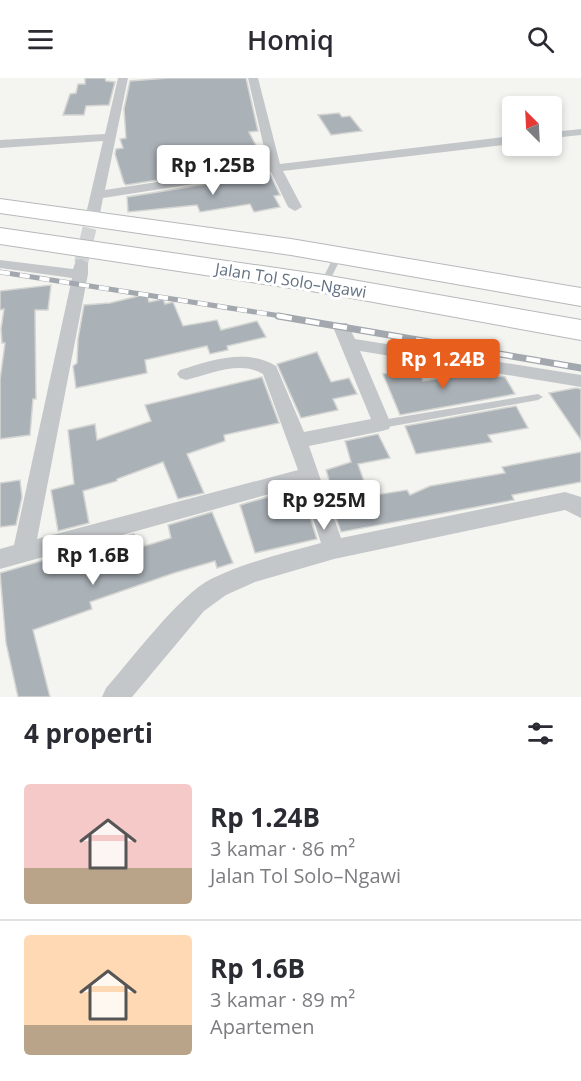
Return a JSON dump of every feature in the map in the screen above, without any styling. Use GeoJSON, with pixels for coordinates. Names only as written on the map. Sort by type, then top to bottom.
{"type":"FeatureCollection","features":[{"type":"Feature","properties":{"kind":"highway","name":"Jalan Tol Solo–Ngawi"},"geometry":{"type":"LineString","coordinates":[[0,206],[94,218],[459,274],[581,297]]}},
{"type":"Feature","properties":{"kind":"highway","name":"Jalan Tol Solo–Ngawi"},"geometry":{"type":"LineString","coordinates":[[0,236],[324,284],[581,330]]}},
{"type":"Feature","properties":{"kind":"street"},"geometry":{"type":"LineString","coordinates":[[93,214],[123,78]]}},
{"type":"Feature","properties":{"kind":"street"},"geometry":{"type":"LineString","coordinates":[[253,78],[275,168],[295,207]]}},
{"type":"Feature","properties":{"kind":"street"},"geometry":{"type":"LineString","coordinates":[[562,134],[581,132]]}},
{"type":"Feature","properties":{"kind":"street"},"geometry":{"type":"LineString","coordinates":[[0,144],[110,137]]}},
{"type":"Feature","properties":{"kind":"street"},"geometry":{"type":"LineString","coordinates":[[98,195],[275,168],[502,141]]}},
{"type":"Feature","properties":{"kind":"street"},"geometry":{"type":"LineString","coordinates":[[0,264],[80,269],[23,553]]}},
{"type":"Feature","properties":{"kind":"street"},"geometry":{"type":"LineString","coordinates":[[298,441],[382,424],[345,336],[581,381]]}},
{"type":"Feature","properties":{"kind":"street"},"geometry":{"type":"LineString","coordinates":[[186,374],[241,361],[258,363],[270,370],[298,441],[334,549]]}},
{"type":"Feature","properties":{"kind":"street"},"geometry":{"type":"LineString","coordinates":[[0,560],[309,474]]}},
{"type":"Feature","properties":{"kind":"street"},"geometry":{"type":"LineString","coordinates":[[115,697],[196,603],[218,587],[252,573],[334,549],[565,501],[574,503],[581,509]]}},
{"type":"Feature","properties":{"kind":"lane"},"geometry":{"type":"LineString","coordinates":[[324,284],[338,256]]}},
{"type":"Feature","properties":{"kind":"lane"},"geometry":{"type":"LineString","coordinates":[[382,424],[537,397]]}},
{"type":"Feature","properties":{"kind":"building"},"geometry":{"type":"Polygon","coordinates":[[[85,78],[105,78],[106,81],[115,82],[109,105],[86,106],[84,115],[63,115],[70,94],[76,93],[78,84],[85,84],[85,78]]]}},
{"type":"Feature","properties":{"kind":"building"},"geometry":{"type":"Polygon","coordinates":[[[168,78],[246,78],[258,131],[249,132],[265,163],[126,185],[115,154],[116,149],[123,148],[120,139],[126,138],[124,109],[130,81],[168,78]]]}},
{"type":"Feature","properties":{"kind":"building"},"geometry":{"type":"Polygon","coordinates":[[[339,113],[342,117],[350,116],[362,131],[331,135],[318,115],[339,113]]]}},
{"type":"Feature","properties":{"kind":"building"},"geometry":{"type":"Polygon","coordinates":[[[270,174],[280,195],[274,196],[280,207],[254,212],[250,204],[200,212],[197,205],[128,212],[127,197],[270,174]]]}},
{"type":"Feature","properties":{"kind":"building"},"geometry":{"type":"Polygon","coordinates":[[[51,285],[48,310],[35,310],[36,399],[33,399],[30,435],[0,439],[0,380],[5,343],[2,343],[1,329],[4,309],[0,310],[0,291],[51,285]]]}},
{"type":"Feature","properties":{"kind":"building"},"geometry":{"type":"Polygon","coordinates":[[[147,294],[149,302],[163,299],[165,304],[173,302],[183,326],[217,320],[221,330],[257,321],[266,337],[227,346],[228,350],[210,354],[207,346],[145,360],[147,373],[76,388],[73,366],[77,363],[78,339],[84,305],[110,303],[147,294]]]}},
{"type":"Feature","properties":{"kind":"building"},"geometry":{"type":"Polygon","coordinates":[[[317,352],[331,382],[349,378],[357,394],[333,399],[338,410],[301,418],[277,364],[317,352]]]}},
{"type":"Feature","properties":{"kind":"building"},"geometry":{"type":"Polygon","coordinates":[[[418,369],[423,381],[479,373],[505,377],[515,394],[400,415],[383,374],[418,369]]]}},
{"type":"Feature","properties":{"kind":"building"},"geometry":{"type":"Polygon","coordinates":[[[262,377],[279,423],[224,435],[225,441],[187,454],[204,493],[178,499],[163,462],[117,479],[117,481],[83,491],[89,523],[58,531],[51,490],[74,484],[68,430],[95,424],[97,440],[151,421],[145,405],[262,377]]]}},
{"type":"Feature","properties":{"kind":"building"},"geometry":{"type":"Polygon","coordinates":[[[581,389],[581,440],[549,393],[581,389]]]}},
{"type":"Feature","properties":{"kind":"building"},"geometry":{"type":"Polygon","coordinates":[[[516,406],[528,428],[488,435],[492,442],[416,454],[405,426],[516,406]]]}},
{"type":"Feature","properties":{"kind":"building"},"geometry":{"type":"Polygon","coordinates":[[[378,434],[390,458],[358,464],[369,496],[407,490],[410,495],[430,486],[505,473],[502,467],[581,452],[581,482],[512,495],[514,500],[341,532],[330,500],[335,499],[326,470],[351,462],[345,441],[378,434]]]}},
{"type":"Feature","properties":{"kind":"building"},"geometry":{"type":"Polygon","coordinates":[[[20,480],[22,497],[16,525],[0,527],[0,483],[20,480]]]}},
{"type":"Feature","properties":{"kind":"building"},"geometry":{"type":"Polygon","coordinates":[[[284,492],[289,508],[306,505],[317,539],[255,553],[240,505],[284,492]]]}},
{"type":"Feature","properties":{"kind":"building"},"geometry":{"type":"Polygon","coordinates":[[[212,512],[233,563],[217,568],[215,561],[174,573],[90,602],[92,609],[33,630],[50,697],[18,697],[6,643],[0,573],[134,534],[138,548],[171,538],[168,525],[212,512]]]}},
{"type":"Feature","properties":{"kind":"tunnel"},"geometry":{"type":"LineString","coordinates":[[81,263],[93,214]]}},
{"type":"Feature","properties":{"kind":"railway"},"geometry":{"type":"LineString","coordinates":[[0,272],[287,317]]}},
{"type":"Feature","properties":{"kind":"railway"},"geometry":{"type":"LineString","coordinates":[[278,316],[581,368]]}}]}
